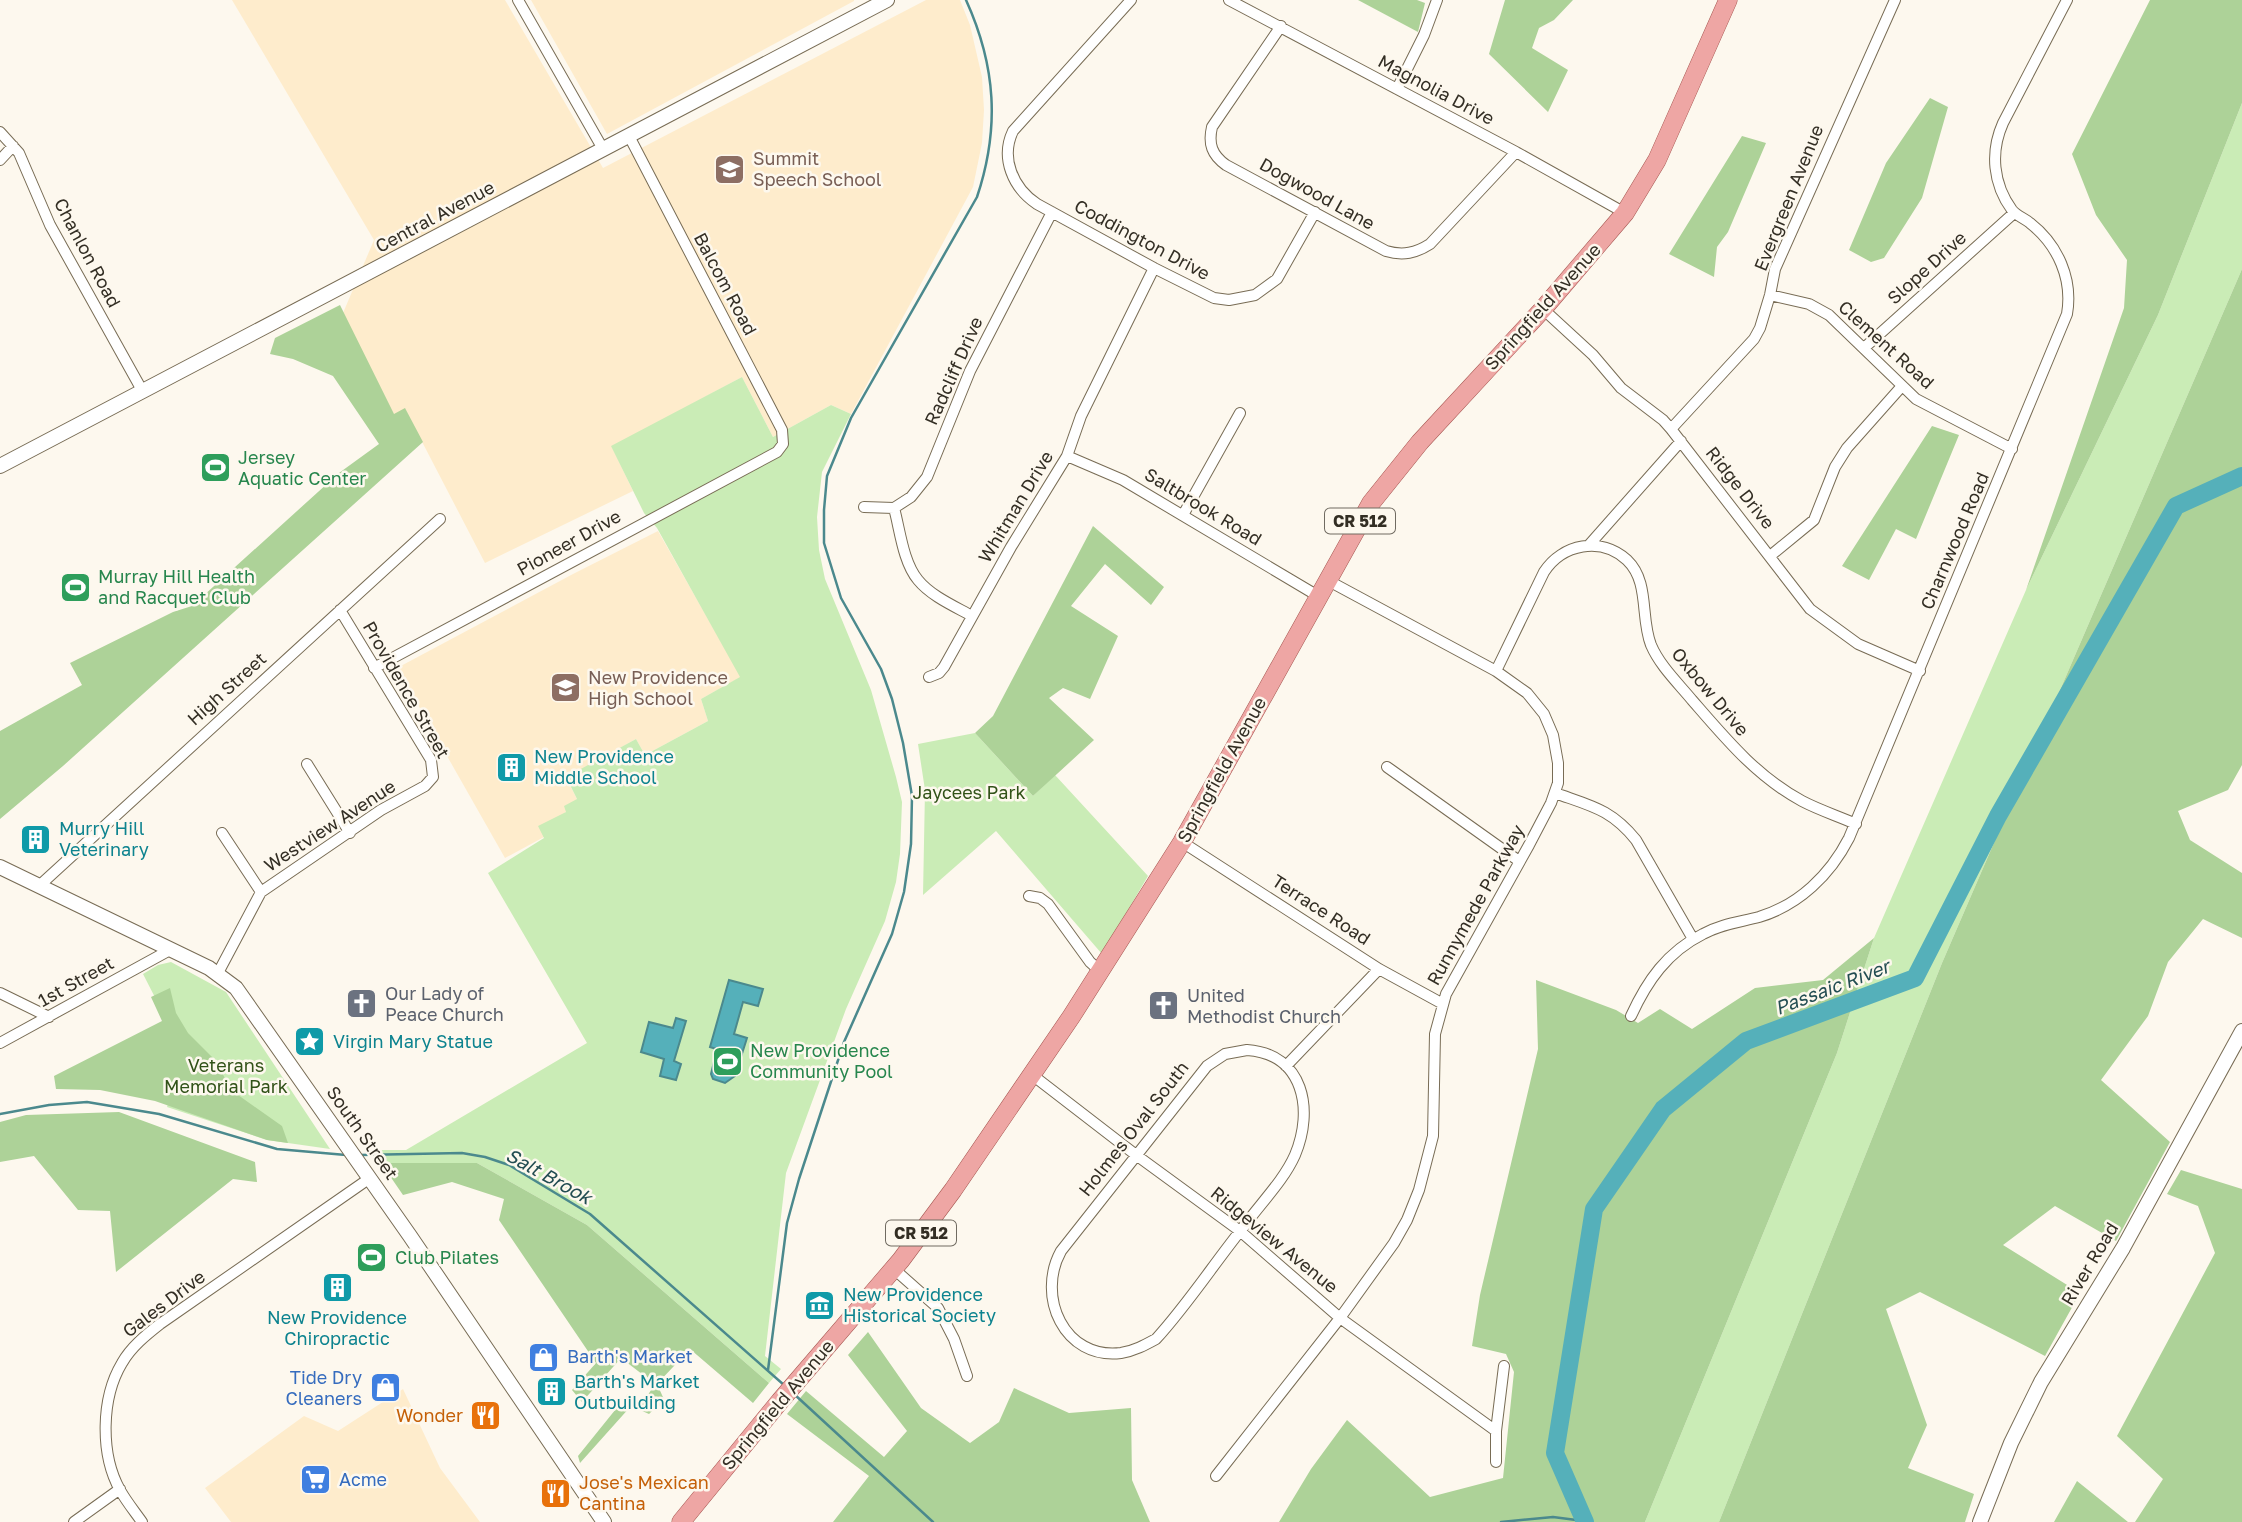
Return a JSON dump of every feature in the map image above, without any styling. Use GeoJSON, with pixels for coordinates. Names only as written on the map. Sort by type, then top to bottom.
{"type":"FeatureCollection","features":[{"type":"Feature","properties":{"kind":"main road","name":"Springfield Avenue"},"geometry":{"type":"LineString","coordinates":[[681,1522],[780,1401],[894,1269],[953,1190],[1100,971],[1182,842],[1358,524],[1396,471],[1625,214],[1657,160],[1728,0]]}},
{"type":"Feature","properties":{"kind":"street"},"geometry":{"type":"LineString","coordinates":[[518,0],[603,149]]}},
{"type":"Feature","properties":{"kind":"street","name":"Central Avenue"},"geometry":{"type":"LineString","coordinates":[[0,466],[887,0]]}},
{"type":"Feature","properties":{"kind":"street","name":"Coddington Drive"},"geometry":{"type":"LineString","coordinates":[[1131,0],[1013,131],[1008,154],[1014,180],[1031,200],[1154,268],[1214,298],[1229,300],[1247,298],[1262,291],[1277,279],[1315,212]]}},
{"type":"Feature","properties":{"kind":"street","name":"Magnolia Drive"},"geometry":{"type":"LineString","coordinates":[[1229,0],[1516,152],[1625,214]]}},
{"type":"Feature","properties":{"kind":"street"},"geometry":{"type":"LineString","coordinates":[[1397,89],[1424,35],[1437,0]]}},
{"type":"Feature","properties":{"kind":"street","name":"Evergreen Avenue"},"geometry":{"type":"LineString","coordinates":[[1671,429],[1754,339],[1760,328],[1775,269],[1895,0]]}},
{"type":"Feature","properties":{"kind":"street","name":"Charnwood Road"},"geometry":{"type":"LineString","coordinates":[[1631,1016],[1642,992],[1657,970],[1679,949],[1718,927],[1770,913],[1804,894],[1836,861],[1856,824],[2065,322],[2069,297],[2065,272],[2054,250],[2030,223],[2014,213],[1997,181],[1995,146],[2003,123],[2067,0]]}},
{"type":"Feature","properties":{"kind":"street","name":"Dogwood Lane"},"geometry":{"type":"LineString","coordinates":[[1282,26],[1212,127],[1211,146],[1226,165],[1386,251],[1405,254],[1430,243],[1516,152]]}},
{"type":"Feature","properties":{"kind":"street","name":"Chanlon Road"},"geometry":{"type":"LineString","coordinates":[[0,132],[23,162],[50,225],[143,392]]}},
{"type":"Feature","properties":{"kind":"street","name":"Balcom Road"},"geometry":{"type":"LineString","coordinates":[[628,136],[782,430],[785,440],[781,449]]}},
{"type":"Feature","properties":{"kind":"street"},"geometry":{"type":"LineString","coordinates":[[0,160],[13,146]]}},
{"type":"Feature","properties":{"kind":"street","name":"Radcliff Drive"},"geometry":{"type":"LineString","coordinates":[[894,508],[911,497],[927,477],[970,371],[1052,212]]}},
{"type":"Feature","properties":{"kind":"street","name":"Slope Drive"},"geometry":{"type":"LineString","coordinates":[[1864,348],[2014,213]]}},
{"type":"Feature","properties":{"kind":"street","name":"Whitman Drive"},"geometry":{"type":"LineString","coordinates":[[929,677],[939,673],[944,667],[1067,456],[1081,416],[1154,268]]}},
{"type":"Feature","properties":{"kind":"street","name":"Clement Road"},"geometry":{"type":"LineString","coordinates":[[1770,295],[1819,309],[1838,322],[1902,386],[1934,409],[2012,449]]}},
{"type":"Feature","properties":{"kind":"street","name":"Ridge Drive"},"geometry":{"type":"LineString","coordinates":[[1542,309],[1593,355],[1621,388],[1663,420],[1810,609],[1839,633],[1858,644],[1920,671]]}},
{"type":"Feature","properties":{"kind":"street"},"geometry":{"type":"LineString","coordinates":[[1770,556],[1814,520],[1835,467],[1847,448],[1902,386]]}},
{"type":"Feature","properties":{"kind":"street"},"geometry":{"type":"LineString","coordinates":[[1183,515],[1240,413]]}},
{"type":"Feature","properties":{"kind":"street"},"geometry":{"type":"LineString","coordinates":[[1496,671],[1547,568],[1563,553],[1589,545],[1681,442]]}},
{"type":"Feature","properties":{"kind":"street","name":"Pioneer Drive"},"geometry":{"type":"LineString","coordinates":[[374,668],[781,449]]}},
{"type":"Feature","properties":{"kind":"street","name":"Saltbrook Road"},"geometry":{"type":"LineString","coordinates":[[1067,456],[1123,480],[1318,596]]}},
{"type":"Feature","properties":{"kind":"street"},"geometry":{"type":"LineString","coordinates":[[864,508],[894,508],[908,560],[918,581],[931,592],[972,616]]}},
{"type":"Feature","properties":{"kind":"street","name":"High Street"},"geometry":{"type":"LineString","coordinates":[[39,886],[440,519]]}},
{"type":"Feature","properties":{"kind":"street","name":"Oxbow Drive"},"geometry":{"type":"LineString","coordinates":[[1589,545],[1616,552],[1633,566],[1642,587],[1645,623],[1657,656],[1740,754],[1794,796],[1856,824]]}},
{"type":"Feature","properties":{"kind":"street","name":"Runnymede Parkway"},"geometry":{"type":"LineString","coordinates":[[1216,1476],[1340,1318],[1394,1243],[1419,1190],[1433,1136],[1435,1034],[1446,994],[1558,783],[1557,753],[1544,714],[1527,693],[1496,671],[1327,580]]}},
{"type":"Feature","properties":{"kind":"street","name":"Providence Street"},"geometry":{"type":"LineString","coordinates":[[340,610],[431,760],[433,777],[425,786]]}},
{"type":"Feature","properties":{"kind":"street"},"geometry":{"type":"LineString","coordinates":[[307,764],[350,833]]}},
{"type":"Feature","properties":{"kind":"street"},"geometry":{"type":"LineString","coordinates":[[1387,767],[1519,860]]}},
{"type":"Feature","properties":{"kind":"street","name":"Westview Avenue"},"geometry":{"type":"LineString","coordinates":[[218,973],[261,892],[381,810],[425,786]]}},
{"type":"Feature","properties":{"kind":"street"},"geometry":{"type":"LineString","coordinates":[[1555,793],[1604,811],[1625,827],[1636,840],[1693,939]]}},
{"type":"Feature","properties":{"kind":"street"},"geometry":{"type":"LineString","coordinates":[[222,833],[261,892]]}},
{"type":"Feature","properties":{"kind":"street","name":"Terrace Road"},"geometry":{"type":"LineString","coordinates":[[1182,842],[1379,969],[1443,1004]]}},
{"type":"Feature","properties":{"kind":"street","name":"South Street"},"geometry":{"type":"LineString","coordinates":[[0,867],[218,973],[236,988],[368,1175],[604,1522]]}},
{"type":"Feature","properties":{"kind":"street"},"geometry":{"type":"LineString","coordinates":[[1029,896],[1040,898],[1048,904],[1090,962],[1100,971]]}},
{"type":"Feature","properties":{"kind":"street","name":"1st Street"},"geometry":{"type":"LineString","coordinates":[[0,1043],[168,951]]}},
{"type":"Feature","properties":{"kind":"street"},"geometry":{"type":"LineString","coordinates":[[1240,1231],[1290,1165],[1298,1146],[1304,1121],[1303,1095],[1296,1078],[1286,1066],[1379,969]]}},
{"type":"Feature","properties":{"kind":"street"},"geometry":{"type":"LineString","coordinates":[[0,993],[48,1017]]}},
{"type":"Feature","properties":{"kind":"street","name":"River Road"},"geometry":{"type":"LineString","coordinates":[[1980,1522],[2011,1443],[2041,1382],[2156,1190],[2242,1031]]}},
{"type":"Feature","properties":{"kind":"street","name":"Holmes Oval South"},"geometry":{"type":"LineString","coordinates":[[1240,1231],[1156,1339],[1141,1348],[1119,1353],[1100,1351],[1085,1345],[1062,1326],[1052,1303],[1055,1262],[1197,1076],[1216,1059],[1231,1052],[1257,1051],[1275,1056],[1286,1066]]}},
{"type":"Feature","properties":{"kind":"street","name":"Ridgeview Avenue"},"geometry":{"type":"LineString","coordinates":[[1031,1074],[1240,1231],[1340,1318],[1496,1431]]}},
{"type":"Feature","properties":{"kind":"street","name":"Gales Drive"},"geometry":{"type":"LineString","coordinates":[[142,1522],[120,1489],[110,1462],[106,1418],[113,1381],[122,1361],[130,1350],[160,1324],[368,1175]]}},
{"type":"Feature","properties":{"kind":"street"},"geometry":{"type":"LineString","coordinates":[[894,1269],[938,1308],[954,1339],[967,1376]]}},
{"type":"Feature","properties":{"kind":"street"},"geometry":{"type":"LineString","coordinates":[[1496,1462],[1496,1431],[1504,1366]]}},
{"type":"Feature","properties":{"kind":"street"},"geometry":{"type":"LineString","coordinates":[[74,1522],[120,1489]]}},
{"type":"Feature","properties":{"kind":"shaded area"},"geometry":{"type":"Polygon","coordinates":[[[232,0],[505,0],[603,168],[926,0],[960,0],[970,25],[982,77],[982,143],[973,187],[851,414],[831,405],[773,437],[742,377],[612,447],[633,491],[485,563],[405,409],[394,415],[343,313],[374,240],[232,0]]]}},
{"type":"Feature","properties":{"kind":"shaded area"},"geometry":{"type":"Polygon","coordinates":[[[531,0],[854,0],[854,1],[607,134],[531,0]]]}},
{"type":"Feature","properties":{"kind":"shaded area","name":"New Providence High School"},"geometry":{"type":"Polygon","coordinates":[[[658,531],[741,677],[701,699],[708,721],[645,755],[636,739],[566,778],[577,799],[544,837],[505,858],[397,668],[658,531]]]}},
{"type":"Feature","properties":{"kind":"shaded area"},"geometry":{"type":"Polygon","coordinates":[[[403,1389],[440,1468],[480,1522],[231,1522],[205,1488],[304,1416],[338,1431],[403,1389]]]}},
{"type":"Feature","properties":{"kind":"green space"},"geometry":{"type":"Polygon","coordinates":[[[1358,0],[1417,0],[1425,3],[1418,32],[1358,0]]]}},
{"type":"Feature","properties":{"kind":"green space"},"geometry":{"type":"Polygon","coordinates":[[[1505,0],[1573,0],[1554,20],[1539,28],[1532,48],[1568,70],[1548,112],[1489,54],[1505,0]]]}},
{"type":"Feature","properties":{"kind":"green space"},"geometry":{"type":"Polygon","coordinates":[[[2150,0],[2242,0],[2242,103],[2158,315],[2026,590],[2124,308],[2127,260],[2096,215],[2072,154],[2150,0]]]}},
{"type":"Feature","properties":{"kind":"green space"},"geometry":{"type":"Polygon","coordinates":[[[1930,98],[1948,107],[1922,198],[1884,258],[1871,262],[1849,250],[1886,163],[1930,98]]]}},
{"type":"Feature","properties":{"kind":"green space"},"geometry":{"type":"Polygon","coordinates":[[[2242,103],[2242,269],[1942,963],[1719,1522],[1645,1522],[1837,1053],[1874,938],[2026,590],[2158,315],[2242,103]]]}},
{"type":"Feature","properties":{"kind":"green space"},"geometry":{"type":"Polygon","coordinates":[[[1742,136],[1766,143],[1728,232],[1717,247],[1714,277],[1669,254],[1742,136]]]}},
{"type":"Feature","properties":{"kind":"green space"},"geometry":{"type":"Polygon","coordinates":[[[2242,269],[2242,765],[2228,790],[2178,811],[2190,840],[2242,873],[2242,938],[2203,919],[2168,962],[2148,1016],[2101,1080],[2170,1142],[2116,1241],[2055,1206],[2003,1245],[2080,1293],[2045,1356],[1920,1292],[1886,1309],[1927,1425],[1908,1468],[1974,1494],[1965,1522],[1719,1522],[1942,963],[2242,269]]]}},
{"type":"Feature","properties":{"kind":"green space"},"geometry":{"type":"Polygon","coordinates":[[[340,305],[394,414],[405,408],[423,442],[63,766],[0,819],[0,731],[82,685],[70,663],[173,612],[192,606],[339,473],[379,444],[333,376],[293,359],[270,354],[275,338],[340,305]]]}},
{"type":"Feature","properties":{"kind":"green space"},"geometry":{"type":"Polygon","coordinates":[[[742,377],[773,437],[831,405],[851,414],[822,472],[817,517],[819,550],[825,579],[871,690],[902,802],[896,882],[885,921],[846,1009],[786,1173],[765,1356],[781,1369],[769,1383],[587,1225],[477,1163],[381,1163],[372,1150],[406,1150],[587,1043],[488,873],[544,838],[538,826],[566,812],[564,806],[577,799],[566,777],[636,739],[645,755],[708,721],[701,699],[740,677],[657,528],[644,513],[611,446],[742,377]]]}},
{"type":"Feature","properties":{"kind":"green space"},"geometry":{"type":"Polygon","coordinates":[[[1932,426],[1959,435],[1916,539],[1896,529],[1869,580],[1842,566],[1932,426]]]}},
{"type":"Feature","properties":{"kind":"green space"},"geometry":{"type":"Polygon","coordinates":[[[1093,526],[1164,587],[1151,605],[1105,564],[1071,606],[1118,636],[1090,699],[1063,688],[1049,698],[1094,740],[1033,796],[975,733],[993,716],[1093,526]]]}},
{"type":"Feature","properties":{"kind":"green space","name":"Jaycees Park"},"geometry":{"type":"Polygon","coordinates":[[[975,733],[1033,796],[1055,775],[1148,876],[1102,954],[996,831],[923,895],[925,790],[918,744],[975,733]]]}},
{"type":"Feature","properties":{"kind":"green space"},"geometry":{"type":"Polygon","coordinates":[[[1874,938],[1837,1053],[1645,1522],[1279,1522],[1311,1469],[1347,1420],[1430,1497],[1503,1478],[1514,1372],[1506,1354],[1472,1346],[1480,1295],[1538,1049],[1536,980],[1616,1010],[1638,1023],[1660,1009],[1692,1029],[1755,988],[1823,980],[1874,938]]]}},
{"type":"Feature","properties":{"kind":"green space","name":"Veterans Memorial Park"},"geometry":{"type":"Polygon","coordinates":[[[171,962],[226,992],[330,1149],[267,1140],[167,1107],[184,1054],[143,974],[158,965],[171,962]]]}},
{"type":"Feature","properties":{"kind":"green space"},"geometry":{"type":"Polygon","coordinates":[[[170,988],[176,1013],[188,1033],[216,1061],[231,1090],[282,1126],[288,1143],[267,1140],[155,1101],[100,1090],[56,1089],[54,1076],[162,1021],[151,997],[170,988]]]}},
{"type":"Feature","properties":{"kind":"green space"},"geometry":{"type":"Polygon","coordinates":[[[119,1112],[255,1162],[257,1182],[233,1179],[116,1272],[110,1211],[78,1210],[34,1156],[0,1162],[0,1122],[26,1115],[119,1112]]]}},
{"type":"Feature","properties":{"kind":"green space"},"geometry":{"type":"Polygon","coordinates":[[[381,1163],[477,1163],[587,1225],[769,1383],[753,1403],[690,1349],[657,1384],[667,1406],[664,1409],[658,1405],[649,1414],[631,1406],[580,1463],[578,1456],[628,1394],[642,1404],[655,1384],[621,1358],[582,1402],[572,1390],[596,1363],[499,1220],[504,1199],[452,1182],[403,1195],[381,1163]]]}},
{"type":"Feature","properties":{"kind":"green space"},"geometry":{"type":"Polygon","coordinates":[[[2181,1170],[2242,1189],[2242,1522],[2135,1522],[2163,1479],[2117,1436],[2215,1253],[2198,1206],[2167,1194],[2181,1170]]]}},
{"type":"Feature","properties":{"kind":"green space"},"geometry":{"type":"Polygon","coordinates":[[[868,1332],[921,1408],[970,1443],[999,1422],[1014,1388],[1069,1413],[1131,1408],[1132,1480],[1150,1522],[833,1522],[869,1476],[787,1414],[806,1391],[884,1457],[907,1431],[848,1355],[868,1332]]]}},
{"type":"Feature","properties":{"kind":"green space"},"geometry":{"type":"Polygon","coordinates":[[[2077,1481],[2128,1522],[2054,1522],[2077,1481]]]}},
{"type":"Feature","properties":{"kind":"water"},"geometry":{"type":"Polygon","coordinates":[[[729,980],[763,989],[758,1006],[743,1002],[734,1034],[747,1038],[735,1076],[725,1083],[713,1079],[711,1074],[714,1062],[723,1057],[735,1060],[736,1055],[710,1047],[729,980]]]}},
{"type":"Feature","properties":{"kind":"water"},"geometry":{"type":"Polygon","coordinates":[[[676,1018],[686,1021],[674,1061],[681,1064],[676,1080],[660,1076],[664,1059],[641,1052],[649,1022],[673,1028],[676,1018]]]}},
{"type":"Feature","properties":{"kind":"waterway"},"geometry":{"type":"LineString","coordinates":[[768,1370],[787,1223],[844,1042],[892,934],[904,892],[911,844],[912,796],[892,699],[881,669],[841,598],[824,543],[827,476],[851,418],[977,197],[989,146],[991,97],[984,49],[966,0]]}},
{"type":"Feature","properties":{"kind":"waterway","name":"Passaic River"},"geometry":{"type":"LineString","coordinates":[[1585,1522],[1555,1453],[1594,1209],[1663,1109],[1746,1041],[1915,978],[1998,816],[2176,506],[2242,476]]}},
{"type":"Feature","properties":{"kind":"waterway","name":"Salt Brook"},"geometry":{"type":"LineString","coordinates":[[0,1114],[49,1105],[87,1102],[159,1114],[277,1149],[346,1155]]}},
{"type":"Feature","properties":{"kind":"waterway","name":"Salt Brook"},"geometry":{"type":"LineString","coordinates":[[360,1155],[462,1153],[509,1165],[590,1214],[784,1385]]}},
{"type":"Feature","properties":{"kind":"waterway","name":"Salt Brook"},"geometry":{"type":"LineString","coordinates":[[794,1394],[933,1522]]}},
{"type":"Feature","properties":{"kind":"waterway","name":"Salt Brook"},"geometry":{"type":"LineString","coordinates":[[1501,1522],[1553,1517],[1584,1521]]}},
{"type":"Feature","properties":{"kind":"place","name":"Summit Speech School"},"geometry":{"type":"Point","coordinates":[730,169]}},
{"type":"Feature","properties":{"kind":"place","name":"Jersey Aquatic Center"},"geometry":{"type":"Point","coordinates":[215,468]}},
{"type":"Feature","properties":{"kind":"place","name":"Murray Hill Health and Racquet Club"},"geometry":{"type":"Point","coordinates":[75,587]}},
{"type":"Feature","properties":{"kind":"place","name":"New Providence High School"},"geometry":{"type":"Point","coordinates":[565,688]}},
{"type":"Feature","properties":{"kind":"place","name":"New Providence Middle School"},"geometry":{"type":"Point","coordinates":[511,767]}},
{"type":"Feature","properties":{"kind":"place","name":"Murry Hill Veterinary"},"geometry":{"type":"Point","coordinates":[36,839]}},
{"type":"Feature","properties":{"kind":"place","name":"Our Lady of Peace Church"},"geometry":{"type":"Point","coordinates":[362,1004]}},
{"type":"Feature","properties":{"kind":"place","name":"United Methodist Church"},"geometry":{"type":"Point","coordinates":[1164,1006]}},
{"type":"Feature","properties":{"kind":"place","name":"Virgin Mary Statue"},"geometry":{"type":"Point","coordinates":[310,1042]}},
{"type":"Feature","properties":{"kind":"place","name":"New Providence Community Pool"},"geometry":{"type":"Point","coordinates":[727,1061]}},
{"type":"Feature","properties":{"kind":"place","name":"Club Pilates"},"geometry":{"type":"Point","coordinates":[372,1258]}},
{"type":"Feature","properties":{"kind":"place","name":"New Providence Chiropractic"},"geometry":{"type":"Point","coordinates":[337,1287]}},
{"type":"Feature","properties":{"kind":"place","name":"New Providence Historical Society"},"geometry":{"type":"Point","coordinates":[820,1305]}},
{"type":"Feature","properties":{"kind":"place","name":"Barth's Market"},"geometry":{"type":"Point","coordinates":[544,1357]}},
{"type":"Feature","properties":{"kind":"place","name":"Tide Dry Cleaners"},"geometry":{"type":"Point","coordinates":[385,1388]}},
{"type":"Feature","properties":{"kind":"place","name":"Barth's Market Outbuilding"},"geometry":{"type":"Point","coordinates":[551,1392]}},
{"type":"Feature","properties":{"kind":"place","name":"Wonder"},"geometry":{"type":"Point","coordinates":[486,1416]}},
{"type":"Feature","properties":{"kind":"place","name":"Acme"},"geometry":{"type":"Point","coordinates":[316,1480]}},
{"type":"Feature","properties":{"kind":"place","name":"Jose's Mexican Cantina"},"geometry":{"type":"Point","coordinates":[556,1493]}}]}
